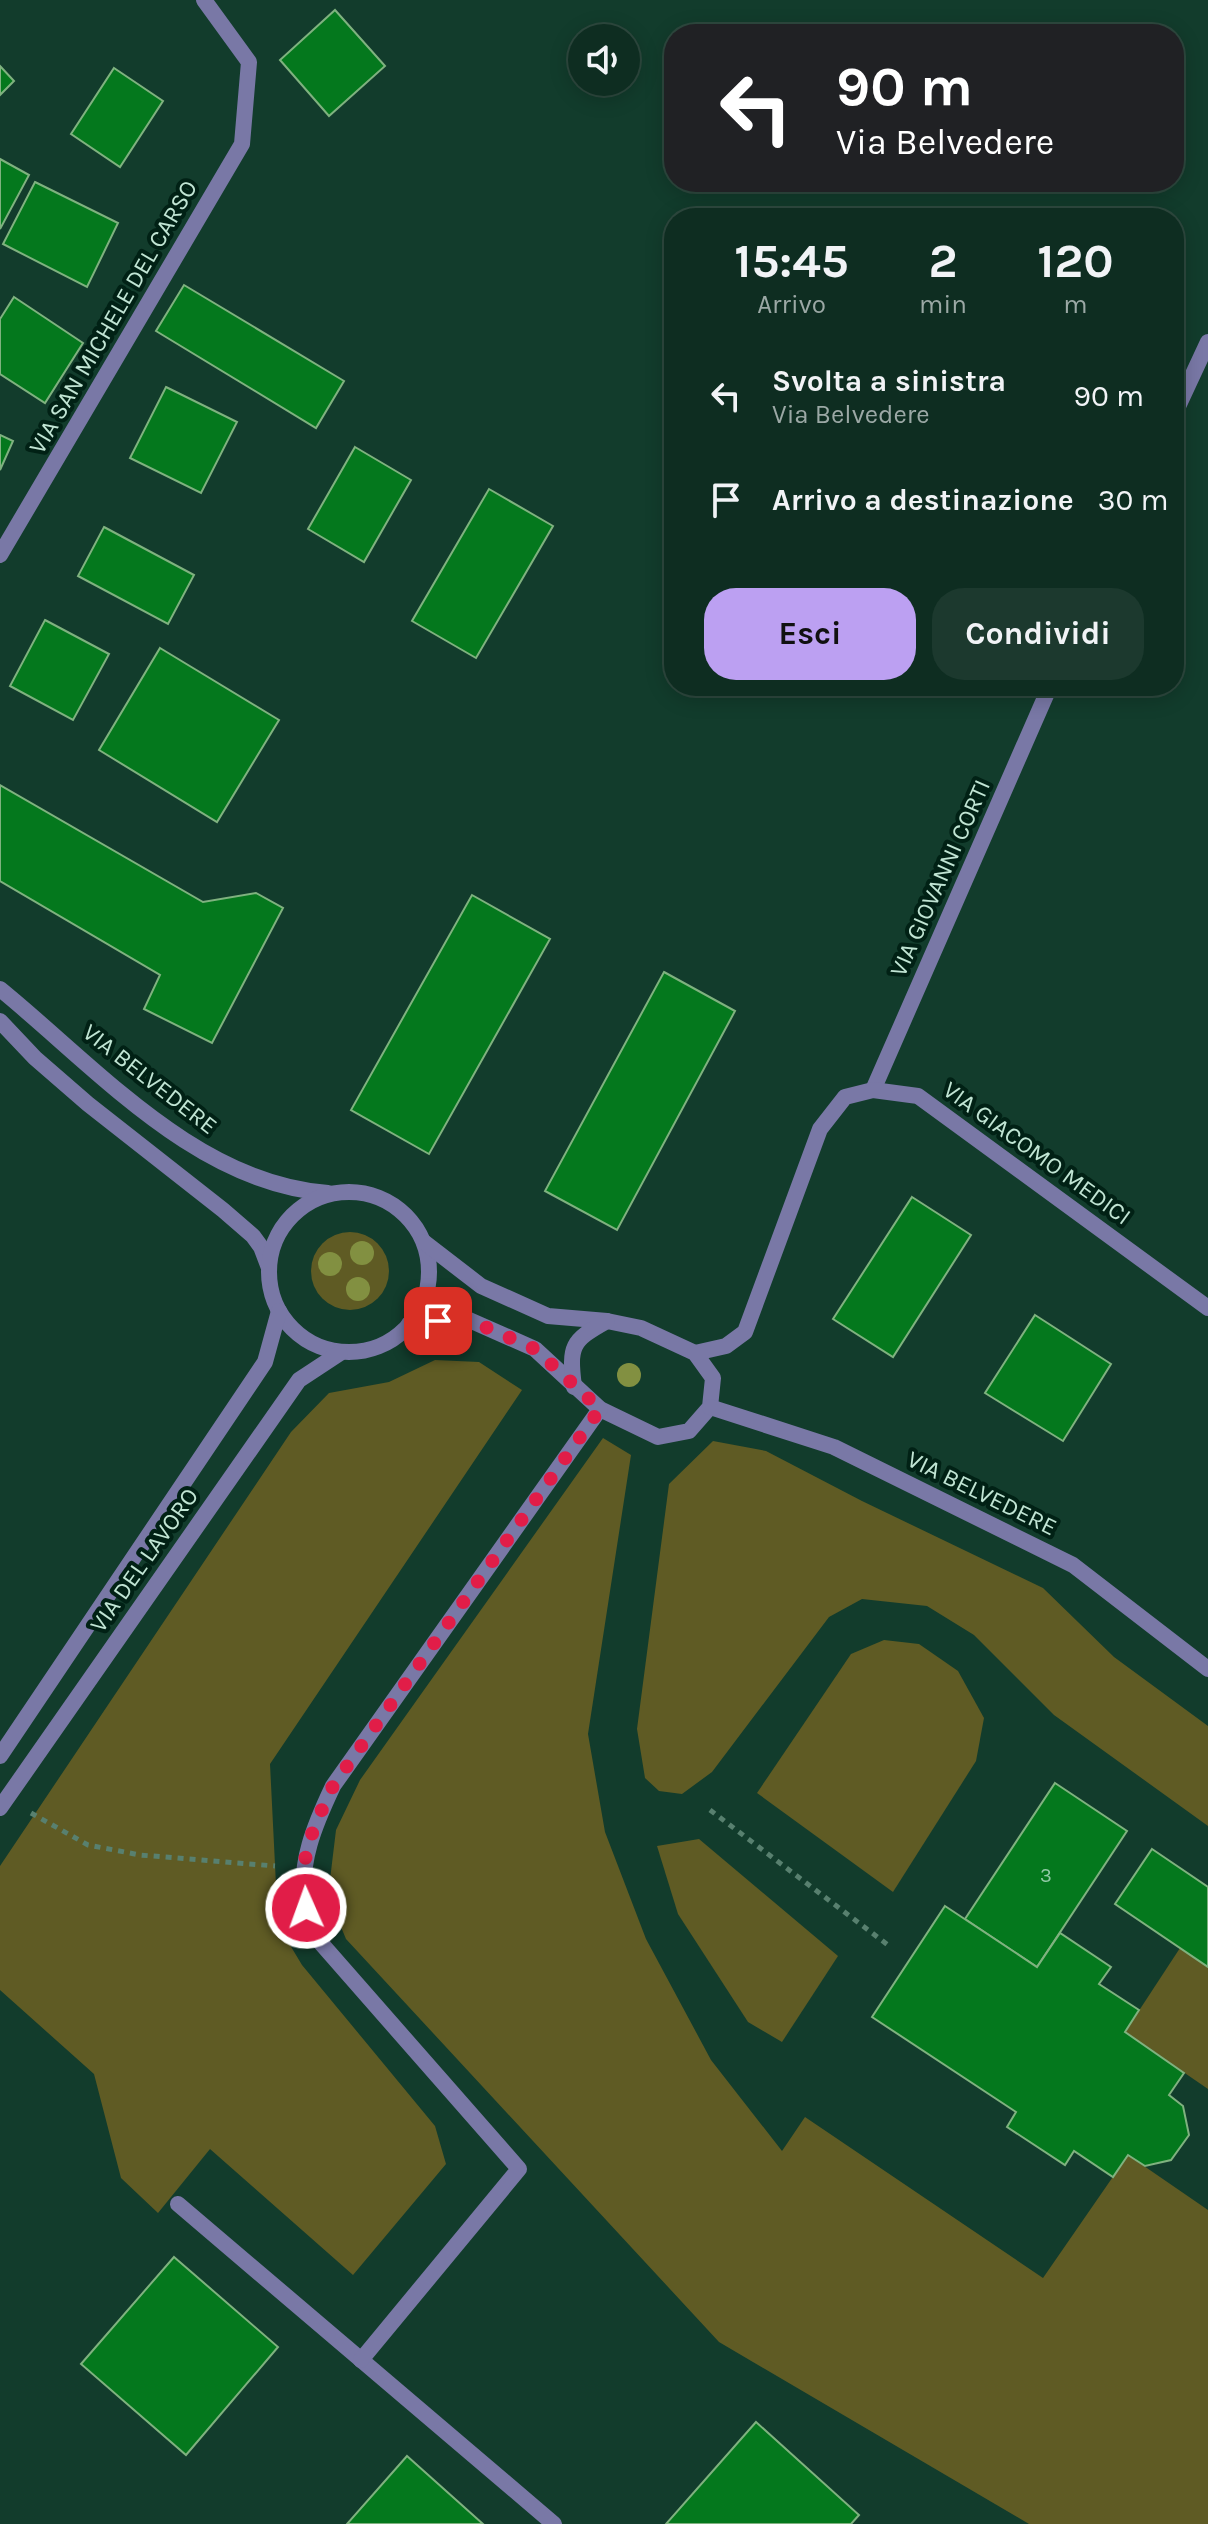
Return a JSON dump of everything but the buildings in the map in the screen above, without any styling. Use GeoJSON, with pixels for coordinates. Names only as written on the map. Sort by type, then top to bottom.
{"type":"FeatureCollection","features":[{"type":"Feature","properties":{"kind":"street","name":"VIA SAN MICHELE DEL CARSO"},"geometry":{"type":"LineString","coordinates":[[0,555],[242,144],[249,62],[204,0]]}},
{"type":"Feature","properties":{"kind":"street"},"geometry":{"type":"LineString","coordinates":[[1184,394],[1208,342]]}},
{"type":"Feature","properties":{"kind":"street","name":"VIA GIOVANNI CORTI"},"geometry":{"type":"LineString","coordinates":[[873,1090],[1046,696]]}},
{"type":"Feature","properties":{"kind":"street","name":"VIA BELVEDERE"},"geometry":{"type":"LineString","coordinates":[[0,989],[119,1092],[212,1158],[281,1186],[302,1192],[330,1193]]}},
{"type":"Feature","properties":{"kind":"street"},"geometry":{"type":"LineString","coordinates":[[0,1021],[35,1058],[78,1095],[253,1236],[269,1268],[273,1299],[279,1311],[290,1327],[311,1344],[340,1353],[368,1351],[396,1338],[422,1310],[430,1279],[428,1252],[416,1225],[391,1202],[359,1192],[330,1193],[296,1211],[277,1235],[269,1268]]}},
{"type":"Feature","properties":{"kind":"street"},"geometry":{"type":"LineString","coordinates":[[695,1353],[726,1346],[745,1332],[820,1129],[845,1097],[873,1090]]}},
{"type":"Feature","properties":{"kind":"street","name":"VIA GIACOMO MEDICI"},"geometry":{"type":"LineString","coordinates":[[873,1090],[918,1096],[1208,1308]]}},
{"type":"Feature","properties":{"kind":"street"},"geometry":{"type":"LineString","coordinates":[[409,1324],[467,1319],[535,1349],[600,1409],[658,1437],[689,1431],[710,1407],[713,1378],[695,1353],[641,1328],[607,1321],[548,1316],[481,1286],[424,1242]]}},
{"type":"Feature","properties":{"kind":"street","name":"VIA DEL LAVORO"},"geometry":{"type":"LineString","coordinates":[[0,1756],[265,1362],[279,1311]]}},
{"type":"Feature","properties":{"kind":"street"},"geometry":{"type":"LineString","coordinates":[[574,1387],[570,1357],[581,1336],[607,1321]]}},
{"type":"Feature","properties":{"kind":"street","name":"VIA DEL LAVORO"},"geometry":{"type":"LineString","coordinates":[[0,1808],[299,1380],[340,1353]]}},
{"type":"Feature","properties":{"kind":"street","name":"VIA BELVEDERE"},"geometry":{"type":"LineString","coordinates":[[710,1407],[834,1447],[1073,1565],[1208,1669]]}},
{"type":"Feature","properties":{"kind":"street"},"geometry":{"type":"LineString","coordinates":[[361,2360],[519,2169],[320,1942],[306,1908],[304,1867],[313,1828],[333,1786],[600,1409]]}},
{"type":"Feature","properties":{"kind":"street"},"geometry":{"type":"LineString","coordinates":[[178,2204],[554,2524]]}},
{"type":"Feature","properties":{"kind":"path"},"geometry":{"type":"LineString","coordinates":[[710,1810],[888,1945]]}},
{"type":"Feature","properties":{"kind":"path"},"geometry":{"type":"LineString","coordinates":[[31,1813],[88,1845],[140,1855],[304,1867]]}},
{"type":"Feature","properties":{"kind":"shaded area"},"geometry":{"type":"Polygon","coordinates":[[[350,1232],[365,1235],[378,1243],[386,1256],[389,1271],[386,1286],[378,1299],[365,1307],[350,1310],[335,1307],[322,1299],[314,1286],[311,1271],[314,1256],[322,1243],[335,1235],[350,1232]]]}},
{"type":"Feature","properties":{"kind":"shaded area"},"geometry":{"type":"Polygon","coordinates":[[[435,1360],[479,1362],[522,1390],[270,1764],[278,1925],[302,1965],[435,2126],[446,2164],[353,2275],[210,2149],[158,2213],[121,2178],[94,2074],[0,1990],[0,1866],[291,1432],[329,1393],[389,1382],[435,1360]]]}},
{"type":"Feature","properties":{"kind":"shaded area"},"geometry":{"type":"Polygon","coordinates":[[[603,1438],[631,1455],[588,1734],[605,1832],[646,1939],[711,2060],[782,2151],[805,2117],[1043,2278],[1128,2155],[1208,2210],[1208,2524],[1029,2524],[719,2342],[346,1939],[328,1896],[336,1830],[360,1780],[603,1438]]]}},
{"type":"Feature","properties":{"kind":"shaded area"},"geometry":{"type":"Polygon","coordinates":[[[713,1441],[766,1451],[1043,1588],[1114,1657],[1208,1726],[1208,1826],[1054,1715],[974,1635],[927,1606],[862,1599],[829,1617],[712,1772],[682,1794],[659,1791],[645,1778],[637,1729],[669,1484],[713,1441]]]}},
{"type":"Feature","properties":{"kind":"shaded area"},"geometry":{"type":"Polygon","coordinates":[[[884,1640],[919,1644],[958,1671],[984,1718],[976,1761],[893,1892],[757,1793],[851,1654],[884,1640]]]}},
{"type":"Feature","properties":{"kind":"shaded area"},"geometry":{"type":"Polygon","coordinates":[[[699,1839],[838,1956],[782,2042],[748,2022],[678,1914],[657,1846],[699,1839]]]}},
{"type":"Feature","properties":{"kind":"shaded area"},"geometry":{"type":"Polygon","coordinates":[[[1180,1948],[1208,1967],[1208,2089],[1125,2032],[1180,1948]]]}},
{"type":"Feature","properties":{"kind":"route"},"geometry":{"type":"LineString","coordinates":[[306,1908],[304,1867],[313,1828],[333,1786],[600,1409],[535,1349],[467,1319],[438,1321]]}}]}
